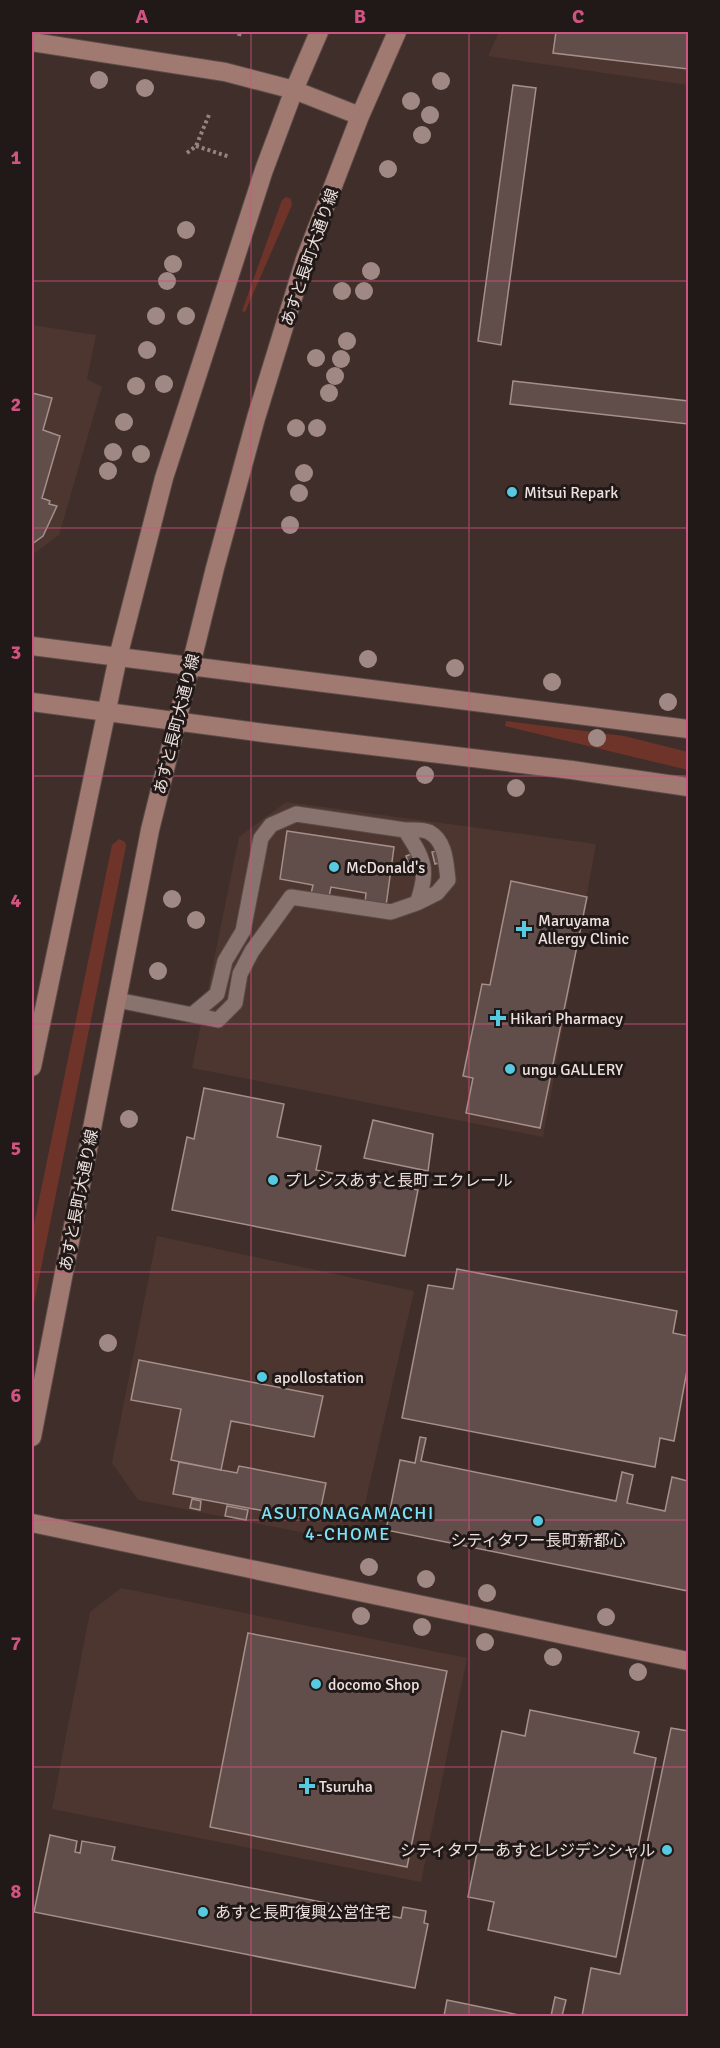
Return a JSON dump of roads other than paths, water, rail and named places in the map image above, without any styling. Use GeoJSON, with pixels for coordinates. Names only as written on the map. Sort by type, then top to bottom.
{"type":"FeatureCollection","features":[{"type":"Feature","properties":{"kind":"main road"},"geometry":{"type":"LineString","coordinates":[[32,1067],[118,657],[164,478],[264,170],[319,32]]}},
{"type":"Feature","properties":{"kind":"main road","name":"あすと長町大通り線"},"geometry":{"type":"LineString","coordinates":[[32,1437],[150,830],[215,568],[259,406],[305,259],[360,116],[397,32]]}},
{"type":"Feature","properties":{"kind":"main road"},"geometry":{"type":"LineString","coordinates":[[32,42],[225,72],[294,90],[360,116]]}},
{"type":"Feature","properties":{"kind":"main road"},"geometry":{"type":"LineString","coordinates":[[32,646],[688,729]]}},
{"type":"Feature","properties":{"kind":"main road"},"geometry":{"type":"LineString","coordinates":[[32,702],[572,770],[688,787]]}},
{"type":"Feature","properties":{"kind":"main road"},"geometry":{"type":"LineString","coordinates":[[32,1523],[688,1660]]}},
{"type":"Feature","properties":{"kind":"lane"},"geometry":{"type":"LineString","coordinates":[[117,1000],[218,1020],[235,1003],[240,974],[252,951],[291,897],[392,912],[437,893],[448,880],[441,843],[428,831],[405,830],[296,814],[272,825],[261,838],[243,932],[225,961],[216,994],[193,1014]]}},
{"type":"Feature","properties":{"kind":"lane"},"geometry":{"type":"LineString","coordinates":[[405,830],[423,857],[424,886],[417,903]]}},
{"type":"Feature","properties":{"kind":"place","name":"Mitsui Repark"},"geometry":{"type":"Point","coordinates":[512,492]}},
{"type":"Feature","properties":{"kind":"place","name":"McDonald's"},"geometry":{"type":"Point","coordinates":[334,867]}},
{"type":"Feature","properties":{"kind":"place","name":"Maruyama Allergy Clinic"},"geometry":{"type":"Point","coordinates":[524,929]}},
{"type":"Feature","properties":{"kind":"place","name":"Hikari Pharmacy"},"geometry":{"type":"Point","coordinates":[498,1018]}},
{"type":"Feature","properties":{"kind":"place","name":"ungu GALLERY"},"geometry":{"type":"Point","coordinates":[510,1069]}},
{"type":"Feature","properties":{"kind":"place","name":"プレシスあすと長町 エクレール"},"geometry":{"type":"Point","coordinates":[273,1180]}},
{"type":"Feature","properties":{"kind":"place","name":"apollostation"},"geometry":{"type":"Point","coordinates":[262,1377]}},
{"type":"Feature","properties":{"kind":"place","name":"シティタワー長町新都心"},"geometry":{"type":"Point","coordinates":[538,1521]}},
{"type":"Feature","properties":{"kind":"place","name":"docomo Shop"},"geometry":{"type":"Point","coordinates":[316,1684]}},
{"type":"Feature","properties":{"kind":"place","name":"Tsuruha"},"geometry":{"type":"Point","coordinates":[307,1786]}},
{"type":"Feature","properties":{"kind":"place","name":"シティタワーあすとレジデンシャル"},"geometry":{"type":"Point","coordinates":[667,1850]}},
{"type":"Feature","properties":{"kind":"place","name":"あすと長町復興公営住宅"},"geometry":{"type":"Point","coordinates":[203,1912]}},
{"type":"Feature","properties":{"kind":"district","name":"ASUTONAGAMACHI 4-CHOME"},"geometry":{"type":"Point","coordinates":[348,1523]}}]}
